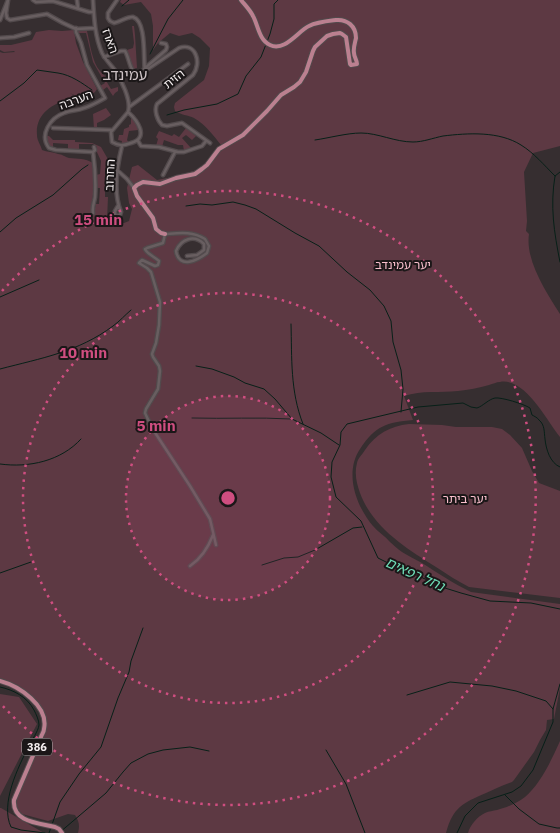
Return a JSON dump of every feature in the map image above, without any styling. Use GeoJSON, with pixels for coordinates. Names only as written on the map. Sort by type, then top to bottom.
{"type":"FeatureCollection","features":[{"type":"Feature","properties":{"kind":"main road"},"geometry":{"type":"LineString","coordinates":[[165,234],[156,229],[153,218],[137,196],[134,188],[139,183],[160,184],[194,174],[202,169],[219,149],[242,135],[281,95],[300,82],[306,72],[313,51],[327,36],[340,33],[346,37],[350,64],[351,66],[357,64],[354,52],[355,32],[353,26],[346,21],[331,20],[310,25],[287,42],[279,46],[271,46],[263,39],[254,18],[241,0]]}},
{"type":"Feature","properties":{"kind":"main road","name":"386"},"geometry":{"type":"LineString","coordinates":[[0,681],[13,685],[26,694],[39,709],[44,722],[41,737],[14,800],[15,811],[18,816],[24,819],[55,827],[62,833]]}},
{"type":"Feature","properties":{"kind":"street"},"geometry":{"type":"LineString","coordinates":[[0,20],[8,0]]}},
{"type":"Feature","properties":{"kind":"street"},"geometry":{"type":"LineString","coordinates":[[8,0],[6,14],[9,20],[47,14],[76,28],[95,28]]}},
{"type":"Feature","properties":{"kind":"street"},"geometry":{"type":"LineString","coordinates":[[33,0],[36,2],[53,1],[93,12]]}},
{"type":"Feature","properties":{"kind":"street"},"geometry":{"type":"LineString","coordinates":[[77,0],[78,8]]}},
{"type":"Feature","properties":{"kind":"street","name":"הארז"},"geometry":{"type":"LineString","coordinates":[[93,0],[95,28],[102,52],[115,71],[126,94],[129,107],[128,112]]}},
{"type":"Feature","properties":{"kind":"street"},"geometry":{"type":"LineString","coordinates":[[117,0],[108,13],[108,18],[114,22],[132,17],[138,22],[142,33],[145,70]]}},
{"type":"Feature","properties":{"kind":"street","name":"הערבה"},"geometry":{"type":"LineString","coordinates":[[76,28],[86,63],[105,98],[85,108],[58,116],[47,129],[45,139],[48,147],[53,150],[93,152]]}},
{"type":"Feature","properties":{"kind":"street"},"geometry":{"type":"LineString","coordinates":[[0,38],[29,33]]}},
{"type":"Feature","properties":{"kind":"street"},"geometry":{"type":"LineString","coordinates":[[104,57],[125,50],[134,73],[139,75],[166,50],[166,44],[161,43]]}},
{"type":"Feature","properties":{"kind":"street","name":"הזית"},"geometry":{"type":"LineString","coordinates":[[145,70],[180,48],[188,46],[192,50],[198,60],[195,73],[157,104],[155,109],[158,120],[162,124],[167,126],[182,123],[210,143]]}},
{"type":"Feature","properties":{"kind":"street"},"geometry":{"type":"LineString","coordinates":[[129,107],[188,64]]}},
{"type":"Feature","properties":{"kind":"street"},"geometry":{"type":"LineString","coordinates":[[128,112],[136,120],[139,127],[140,135],[138,141],[122,146],[112,141],[112,130],[128,112]]}},
{"type":"Feature","properties":{"kind":"street"},"geometry":{"type":"LineString","coordinates":[[53,128],[112,130]]}},
{"type":"Feature","properties":{"kind":"street"},"geometry":{"type":"LineString","coordinates":[[138,141],[142,146],[160,147],[182,152],[202,146],[206,140]]}},
{"type":"Feature","properties":{"kind":"street","name":"החרוב"},"geometry":{"type":"LineString","coordinates":[[118,206],[117,170],[122,146]]}},
{"type":"Feature","properties":{"kind":"street"},"geometry":{"type":"LineString","coordinates":[[93,213],[94,147]]}},
{"type":"Feature","properties":{"kind":"street"},"geometry":{"type":"LineString","coordinates":[[163,175],[175,151]]}},
{"type":"Feature","properties":{"kind":"street"},"geometry":{"type":"LineString","coordinates":[[117,170],[134,188]]}},
{"type":"Feature","properties":{"kind":"street"},"geometry":{"type":"LineString","coordinates":[[187,256],[203,252],[204,244],[196,239],[182,242],[176,251],[177,256],[183,262],[191,262],[201,258],[207,252],[209,246],[205,239],[184,232],[165,234],[162,243],[145,250],[159,261],[158,265],[155,266],[142,260],[139,263],[150,272],[160,298],[159,325],[152,354],[152,357],[159,366],[159,384],[157,393],[145,413],[152,428],[186,478],[210,519],[216,545]]}},
{"type":"Feature","properties":{"kind":"street"},"geometry":{"type":"LineString","coordinates":[[190,566],[207,549],[214,533]]}},
{"type":"Feature","properties":{"kind":"green space","name":"יער עמינדב"},"geometry":{"type":"Polygon","coordinates":[[[121,0],[560,0],[560,146],[533,153],[524,172],[526,231],[529,234],[530,255],[538,276],[560,314],[560,437],[527,393],[509,382],[497,382],[462,391],[418,393],[404,396],[413,420],[396,422],[377,430],[360,449],[355,458],[353,468],[354,489],[367,518],[400,551],[471,592],[560,604],[560,688],[554,719],[547,720],[546,730],[534,752],[514,780],[465,803],[452,817],[446,833],[78,833],[79,824],[75,815],[68,814],[48,821],[22,814],[16,807],[16,801],[21,788],[46,732],[45,721],[34,698],[18,685],[0,678],[0,52],[3,53],[15,52],[4,52],[0,50],[0,45],[11,45],[32,40],[36,32],[74,30],[76,43],[83,62],[97,89],[90,96],[73,102],[70,99],[74,95],[70,93],[73,95],[69,100],[57,104],[46,111],[39,122],[37,137],[42,150],[61,154],[69,158],[84,159],[93,163],[91,207],[93,212],[96,204],[99,204],[100,188],[96,188],[96,175],[100,174],[101,161],[96,150],[97,147],[93,144],[79,144],[79,149],[68,149],[68,144],[53,143],[53,148],[48,145],[46,136],[53,140],[75,140],[75,142],[92,143],[101,147],[109,161],[109,169],[106,169],[105,178],[105,197],[108,197],[107,220],[100,216],[113,225],[129,221],[132,209],[129,203],[127,188],[132,167],[138,165],[157,180],[177,176],[200,169],[221,145],[202,124],[194,118],[175,111],[174,107],[175,103],[204,80],[209,66],[210,48],[192,33],[179,36],[170,33],[153,50],[151,14],[141,2],[124,5],[120,2],[121,0]],[[191,237],[184,238],[177,245],[177,259],[184,261],[193,260],[200,257],[206,251],[207,244],[205,241],[191,237]]]}},
{"type":"Feature","properties":{"kind":"green space"},"geometry":{"type":"Polygon","coordinates":[[[132,26],[134,26],[137,68],[133,69],[127,50],[133,48],[132,26]]]}},
{"type":"Feature","properties":{"kind":"green space"},"geometry":{"type":"Polygon","coordinates":[[[77,30],[87,31],[97,67],[106,77],[105,79],[111,89],[118,87],[118,91],[113,96],[107,87],[103,90],[100,86],[105,83],[93,62],[86,33],[78,33],[77,30]]]}},
{"type":"Feature","properties":{"kind":"green space"},"geometry":{"type":"Polygon","coordinates":[[[106,108],[111,115],[97,123],[97,129],[94,129],[93,114],[106,108]]]}},
{"type":"Feature","properties":{"kind":"green space"},"geometry":{"type":"Polygon","coordinates":[[[131,117],[136,123],[138,130],[129,131],[127,140],[129,143],[121,145],[122,141],[118,140],[119,135],[123,135],[124,129],[131,124],[131,117]]]}},
{"type":"Feature","properties":{"kind":"green space"},"geometry":{"type":"Polygon","coordinates":[[[186,128],[196,136],[192,140],[186,135],[182,138],[191,148],[184,151],[183,145],[164,140],[162,147],[156,146],[158,139],[156,137],[159,131],[179,137],[186,128]]]}},
{"type":"Feature","properties":{"kind":"green space","name":"יער ביתר"},"geometry":{"type":"Polygon","coordinates":[[[409,424],[502,429],[522,448],[539,483],[560,491],[560,598],[469,587],[402,544],[373,517],[360,493],[356,475],[357,463],[369,444],[379,435],[390,429],[409,424]]]}},
{"type":"Feature","properties":{"kind":"green space"},"geometry":{"type":"Polygon","coordinates":[[[0,694],[19,697],[37,724],[0,796],[0,694]]]}},
{"type":"Feature","properties":{"kind":"green space"},"geometry":{"type":"Polygon","coordinates":[[[560,741],[560,833],[468,833],[472,824],[482,814],[511,805],[531,791],[545,771],[560,741]]]}},
{"type":"Feature","properties":{"kind":"green space"},"geometry":{"type":"Polygon","coordinates":[[[1,808],[44,833],[0,833],[1,808]]]}},
{"type":"Feature","properties":{"kind":"waterway"},"geometry":{"type":"LineString","coordinates":[[122,6],[129,0]]}},
{"type":"Feature","properties":{"kind":"waterway"},"geometry":{"type":"LineString","coordinates":[[150,54],[168,19],[183,0]]}},
{"type":"Feature","properties":{"kind":"waterway"},"geometry":{"type":"LineString","coordinates":[[167,115],[217,104],[238,94],[246,76],[261,57],[274,19],[274,4],[278,0]]}},
{"type":"Feature","properties":{"kind":"waterway"},"geometry":{"type":"LineString","coordinates":[[0,101],[24,83],[37,70],[67,76],[92,90]]}},
{"type":"Feature","properties":{"kind":"waterway"},"geometry":{"type":"LineString","coordinates":[[315,140],[361,133],[413,142],[453,135],[493,135],[512,140],[521,145],[535,155],[555,176]]}},
{"type":"Feature","properties":{"kind":"waterway"},"geometry":{"type":"LineString","coordinates":[[0,232],[16,218],[53,195],[88,165]]}},
{"type":"Feature","properties":{"kind":"waterway","name":"נחל רפאים"},"geometry":{"type":"LineString","coordinates":[[560,172],[555,176],[553,208],[554,230],[560,262]]}},
{"type":"Feature","properties":{"kind":"waterway"},"geometry":{"type":"LineString","coordinates":[[186,206],[233,202],[256,209],[319,246],[370,290],[384,306],[391,321],[393,342],[401,370],[403,389],[401,412]]}},
{"type":"Feature","properties":{"kind":"waterway"},"geometry":{"type":"LineString","coordinates":[[0,297],[39,280]]}},
{"type":"Feature","properties":{"kind":"waterway"},"geometry":{"type":"LineString","coordinates":[[0,369],[73,348],[100,335],[131,310]]}},
{"type":"Feature","properties":{"kind":"waterway"},"geometry":{"type":"LineString","coordinates":[[291,324],[294,387],[303,424]]}},
{"type":"Feature","properties":{"kind":"waterway"},"geometry":{"type":"LineString","coordinates":[[196,366],[212,369],[264,389],[292,419],[321,433],[339,445]]}},
{"type":"Feature","properties":{"kind":"waterway","name":"נחל רפאים"},"geometry":{"type":"LineString","coordinates":[[560,467],[549,455],[543,426],[532,415],[530,408],[512,401],[495,398],[477,408],[463,403],[418,407],[347,424],[341,432],[340,445],[332,462],[331,477],[336,497],[361,521],[378,558],[445,588],[461,593],[490,601],[531,603],[560,609]]}},
{"type":"Feature","properties":{"kind":"waterway"},"geometry":{"type":"LineString","coordinates":[[192,418],[291,419]]}},
{"type":"Feature","properties":{"kind":"waterway"},"geometry":{"type":"LineString","coordinates":[[0,464],[33,464],[54,458],[73,447],[81,439]]}},
{"type":"Feature","properties":{"kind":"waterway"},"geometry":{"type":"LineString","coordinates":[[262,565],[284,558],[298,557],[315,550],[353,528],[362,527]]}},
{"type":"Feature","properties":{"kind":"waterway"},"geometry":{"type":"LineString","coordinates":[[0,573],[31,562]]}},
{"type":"Feature","properties":{"kind":"waterway"},"geometry":{"type":"LineString","coordinates":[[49,833],[60,802],[79,774],[101,747],[143,628]]}},
{"type":"Feature","properties":{"kind":"waterway"},"geometry":{"type":"LineString","coordinates":[[407,695],[450,682],[492,686],[516,691],[546,701],[553,709]]}},
{"type":"Feature","properties":{"kind":"waterway","name":"נחל רפאים"},"geometry":{"type":"LineString","coordinates":[[457,833],[465,816],[478,803],[512,792],[521,786],[533,770],[553,722],[553,709],[560,684]]}},
{"type":"Feature","properties":{"kind":"waterway"},"geometry":{"type":"LineString","coordinates":[[0,687],[15,692],[28,701],[39,723],[12,786],[9,797],[8,818],[11,827],[45,833]]}},
{"type":"Feature","properties":{"kind":"waterway"},"geometry":{"type":"LineString","coordinates":[[59,833],[106,793],[131,763],[148,754],[163,750],[190,747],[209,751]]}},
{"type":"Feature","properties":{"kind":"waterway"},"geometry":{"type":"LineString","coordinates":[[326,750],[346,784],[365,833]]}},
{"type":"Feature","properties":{"kind":"waterway"},"geometry":{"type":"LineString","coordinates":[[505,795],[519,809],[539,824],[560,828]]}},
{"type":"Feature","properties":{"kind":"district","name":"עמינדב"},"geometry":{"type":"Point","coordinates":[125,75]}}]}
